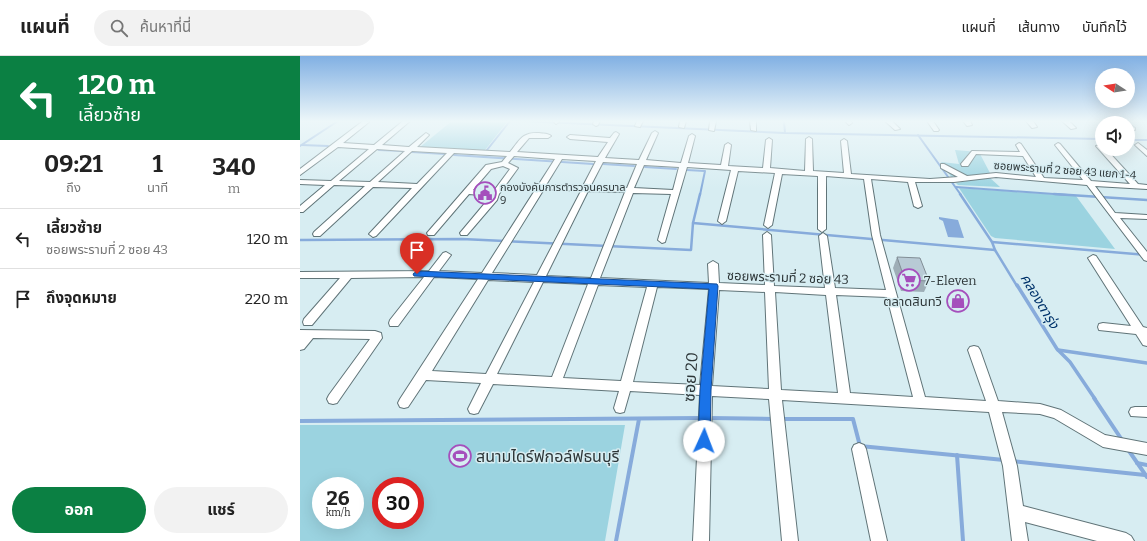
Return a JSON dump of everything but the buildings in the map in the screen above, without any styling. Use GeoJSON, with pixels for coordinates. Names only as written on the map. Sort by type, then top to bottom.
{"type":"FeatureCollection","features":[{"type":"Feature","properties":{"kind":"street"},"geometry":{"type":"LineString","coordinates":[[300,210],[380,144]]}},
{"type":"Feature","properties":{"kind":"street"},"geometry":{"type":"LineString","coordinates":[[316,234],[416,144]]}},
{"type":"Feature","properties":{"kind":"street"},"geometry":{"type":"LineString","coordinates":[[504,164],[522,144]]}},
{"type":"Feature","properties":{"kind":"street"},"geometry":{"type":"LineString","coordinates":[[474,409],[600,160],[610,144]]}},
{"type":"Feature","properties":{"kind":"street"},"geometry":{"type":"LineString","coordinates":[[556,382],[630,190],[651,144]]}},
{"type":"Feature","properties":{"kind":"street"},"geometry":{"type":"LineString","coordinates":[[662,240],[682,165],[689,144]]}},
{"type":"Feature","properties":{"kind":"street"},"geometry":{"type":"LineString","coordinates":[[766,170],[769,144]]}},
{"type":"Feature","properties":{"kind":"street"},"geometry":{"type":"LineString","coordinates":[[809,144],[809,173]]}},
{"type":"Feature","properties":{"kind":"street"},"geometry":{"type":"LineString","coordinates":[[844,144],[848,176]]}},
{"type":"Feature","properties":{"kind":"street"},"geometry":{"type":"LineString","coordinates":[[300,173],[335,145]]}},
{"type":"Feature","properties":{"kind":"street","name":"ซอยพระรามที่ 2 ซอย 43 แยก 1-4"},"geometry":{"type":"LineString","coordinates":[[335,145],[513,154],[911,180],[954,180],[988,175],[1147,187]]}},
{"type":"Feature","properties":{"kind":"street"},"geometry":{"type":"LineString","coordinates":[[724,168],[728,145]]}},
{"type":"Feature","properties":{"kind":"street"},"geometry":{"type":"LineString","coordinates":[[1019,145],[1042,180]]}},
{"type":"Feature","properties":{"kind":"street"},"geometry":{"type":"LineString","coordinates":[[1058,145],[1099,195],[1144,254]]}},
{"type":"Feature","properties":{"kind":"street"},"geometry":{"type":"LineString","coordinates":[[1138,146],[1147,154]]}},
{"type":"Feature","properties":{"kind":"street"},"geometry":{"type":"LineString","coordinates":[[373,234],[452,151]]}},
{"type":"Feature","properties":{"kind":"street"},"geometry":{"type":"LineString","coordinates":[[965,164],[974,152],[1024,154]]}},
{"type":"Feature","properties":{"kind":"street"},"geometry":{"type":"LineString","coordinates":[[1108,156],[1136,186]]}},
{"type":"Feature","properties":{"kind":"street"},"geometry":{"type":"LineString","coordinates":[[404,403],[560,157]]}},
{"type":"Feature","properties":{"kind":"street"},"geometry":{"type":"LineString","coordinates":[[431,233],[488,167],[504,164],[514,168],[495,194],[494,198],[464,234]]}},
{"type":"Feature","properties":{"kind":"street"},"geometry":{"type":"LineString","coordinates":[[944,166],[965,178]]}},
{"type":"Feature","properties":{"kind":"street"},"geometry":{"type":"LineString","coordinates":[[722,221],[735,168]]}},
{"type":"Feature","properties":{"kind":"street"},"geometry":{"type":"LineString","coordinates":[[779,171],[768,230],[775,394],[790,541]]}},
{"type":"Feature","properties":{"kind":"street"},"geometry":{"type":"LineString","coordinates":[[822,174],[822,232],[845,398]]}},
{"type":"Feature","properties":{"kind":"street"},"geometry":{"type":"LineString","coordinates":[[866,177],[876,235],[920,402]]}},
{"type":"Feature","properties":{"kind":"street"},"geometry":{"type":"LineString","coordinates":[[911,180],[918,206]]}},
{"type":"Feature","properties":{"kind":"street"},"geometry":{"type":"LineString","coordinates":[[300,182],[419,186]]}},
{"type":"Feature","properties":{"kind":"street"},"geometry":{"type":"LineString","coordinates":[[540,187],[675,192]]}},
{"type":"Feature","properties":{"kind":"street"},"geometry":{"type":"LineString","coordinates":[[467,192],[495,194]]}},
{"type":"Feature","properties":{"kind":"street"},"geometry":{"type":"LineString","coordinates":[[1113,215],[1147,218]]}},
{"type":"Feature","properties":{"kind":"street"},"geometry":{"type":"LineString","coordinates":[[394,323],[446,256]]}},
{"type":"Feature","properties":{"kind":"street"},"geometry":{"type":"LineString","coordinates":[[1093,258],[1143,330],[1147,342]]}},
{"type":"Feature","properties":{"kind":"street","name":"ซอย 20"},"geometry":{"type":"LineString","coordinates":[[701,541],[705,409],[714,286],[713,264]]}},
{"type":"Feature","properties":{"kind":"street"},"geometry":{"type":"LineString","coordinates":[[308,322],[348,274]]}},
{"type":"Feature","properties":{"kind":"street","name":"ซอยพระรามที่ 2 ซอย 43"},"geometry":{"type":"LineString","coordinates":[[300,275],[431,274],[891,294]]}},
{"type":"Feature","properties":{"kind":"street"},"geometry":{"type":"LineString","coordinates":[[620,408],[653,284]]}},
{"type":"Feature","properties":{"kind":"street"},"geometry":{"type":"LineString","coordinates":[[1103,327],[1143,330]]}},
{"type":"Feature","properties":{"kind":"street"},"geometry":{"type":"LineString","coordinates":[[300,346],[305,334],[377,336],[334,399]]}},
{"type":"Feature","properties":{"kind":"street"},"geometry":{"type":"LineString","coordinates":[[974,350],[994,407],[1010,466],[1020,541]]}},
{"type":"Feature","properties":{"kind":"street"},"geometry":{"type":"LineString","coordinates":[[423,375],[1046,410],[1057,414],[1096,438],[1110,444],[1147,449]]}},
{"type":"Feature","properties":{"kind":"street"},"geometry":{"type":"LineString","coordinates":[[859,449],[879,541]]}},
{"type":"Feature","properties":{"kind":"street"},"geometry":{"type":"LineString","coordinates":[[1016,512],[1126,541]]}},
{"type":"Feature","properties":{"kind":"shaded area"},"geometry":{"type":"Polygon","coordinates":[[[424,144],[490,144],[485,150],[420,147],[424,144]]]}},
{"type":"Feature","properties":{"kind":"shaded area"},"geometry":{"type":"Polygon","coordinates":[[[955,150],[979,152],[990,173],[952,178],[941,162],[959,164],[955,150]]]}},
{"type":"Feature","properties":{"kind":"shaded area"},"geometry":{"type":"Polygon","coordinates":[[[989,177],[1000,187],[958,185],[956,183],[989,177]]]}},
{"type":"Feature","properties":{"kind":"shaded area"},"geometry":{"type":"Polygon","coordinates":[[[959,188],[1076,196],[1115,249],[995,238],[991,236],[959,188]]]}},
{"type":"Feature","properties":{"kind":"shaded area"},"geometry":{"type":"Polygon","coordinates":[[[939,217],[958,220],[964,238],[948,237],[943,221],[939,219],[939,217]]]}},
{"type":"Feature","properties":{"kind":"shaded area","name":"สนามไดร์ฟกอล์ฟธนบุรี"},"geometry":{"type":"Polygon","coordinates":[[[300,425],[625,425],[605,541],[300,541],[300,425]]]}},
{"type":"Feature","properties":{"kind":"waterway"},"geometry":{"type":"LineString","coordinates":[[300,146],[304,144]]}},
{"type":"Feature","properties":{"kind":"waterway"},"geometry":{"type":"LineString","coordinates":[[487,150],[492,144]]}},
{"type":"Feature","properties":{"kind":"waterway","name":"คลองตารุ่ง"},"geometry":{"type":"LineString","coordinates":[[924,144],[961,195]]}},
{"type":"Feature","properties":{"kind":"waterway"},"geometry":{"type":"LineString","coordinates":[[302,145],[328,146]]}},
{"type":"Feature","properties":{"kind":"waterway"},"geometry":{"type":"LineString","coordinates":[[379,150],[402,151]]}},
{"type":"Feature","properties":{"kind":"waterway"},"geometry":{"type":"LineString","coordinates":[[412,152],[444,154]]}},
{"type":"Feature","properties":{"kind":"waterway"},"geometry":{"type":"LineString","coordinates":[[454,155],[593,164]]}},
{"type":"Feature","properties":{"kind":"waterway"},"geometry":{"type":"LineString","coordinates":[[603,164],[634,166]]}},
{"type":"Feature","properties":{"kind":"waterway"},"geometry":{"type":"LineString","coordinates":[[645,167],[676,169]]}},
{"type":"Feature","properties":{"kind":"waterway"},"geometry":{"type":"LineString","coordinates":[[687,170],[705,171],[700,195]]}},
{"type":"Feature","properties":{"kind":"waterway"},"geometry":{"type":"LineString","coordinates":[[956,187],[1054,194]]}},
{"type":"Feature","properties":{"kind":"waterway"},"geometry":{"type":"LineString","coordinates":[[693,223],[700,194]]}},
{"type":"Feature","properties":{"kind":"waterway","name":"คลองตารุ่ง"},"geometry":{"type":"LineString","coordinates":[[960,194],[992,242]]}},
{"type":"Feature","properties":{"kind":"waterway"},"geometry":{"type":"LineString","coordinates":[[1054,194],[1147,200]]}},
{"type":"Feature","properties":{"kind":"waterway"},"geometry":{"type":"LineString","coordinates":[[1054,194],[1068,195]]}},
{"type":"Feature","properties":{"kind":"waterway"},"geometry":{"type":"LineString","coordinates":[[300,240],[462,239],[691,250],[693,223]]}},
{"type":"Feature","properties":{"kind":"waterway"},"geometry":{"type":"LineString","coordinates":[[693,223],[995,250]]}},
{"type":"Feature","properties":{"kind":"waterway"},"geometry":{"type":"LineString","coordinates":[[992,242],[1147,255]]}},
{"type":"Feature","properties":{"kind":"waterway","name":"คลองตารุ่ง"},"geometry":{"type":"LineString","coordinates":[[992,242],[995,250]]}},
{"type":"Feature","properties":{"kind":"waterway","name":"คลองตารุ่ง"},"geometry":{"type":"LineString","coordinates":[[995,250],[1017,286]]}},
{"type":"Feature","properties":{"kind":"waterway","name":"คลองตารุ่ง"},"geometry":{"type":"LineString","coordinates":[[1017,285],[1058,350]]}},
{"type":"Feature","properties":{"kind":"waterway"},"geometry":{"type":"LineString","coordinates":[[1058,350],[1147,363]]}},
{"type":"Feature","properties":{"kind":"waterway","name":"คลองตารุ่ง"},"geometry":{"type":"LineString","coordinates":[[1058,350],[1070,362],[1095,399]]}},
{"type":"Feature","properties":{"kind":"waterway","name":"คลองตารุ่ง"},"geometry":{"type":"LineString","coordinates":[[1094,398],[1122,440]]}},
{"type":"Feature","properties":{"kind":"waterway"},"geometry":{"type":"LineString","coordinates":[[300,421],[702,418]]}},
{"type":"Feature","properties":{"kind":"waterway"},"geometry":{"type":"LineString","coordinates":[[709,418],[774,419]]}},
{"type":"Feature","properties":{"kind":"waterway"},"geometry":{"type":"LineString","coordinates":[[616,541],[639,419]]}},
{"type":"Feature","properties":{"kind":"waterway"},"geometry":{"type":"LineString","coordinates":[[781,419],[853,419],[860,446],[957,455]]}},
{"type":"Feature","properties":{"kind":"waterway","name":"คลองตารุ่ง"},"geometry":{"type":"LineString","coordinates":[[1127,448],[1137,463]]}},
{"type":"Feature","properties":{"kind":"waterway"},"geometry":{"type":"LineString","coordinates":[[957,455],[1004,460]]}},
{"type":"Feature","properties":{"kind":"waterway"},"geometry":{"type":"LineString","coordinates":[[957,455],[963,541]]}},
{"type":"Feature","properties":{"kind":"waterway"},"geometry":{"type":"LineString","coordinates":[[1012,461],[1145,475]]}},
{"type":"Feature","properties":{"kind":"waterway","name":"คลองตารุ่ง"},"geometry":{"type":"LineString","coordinates":[[1137,463],[1147,465]]}},
{"type":"Feature","properties":{"kind":"waterway","name":"คลองตารุ่ง"},"geometry":{"type":"LineString","coordinates":[[1137,463],[1147,477]]}},
{"type":"Feature","properties":{"kind":"place","name":"กองบังคับการตำรวจนครบาล 9"},"geometry":{"type":"Point","coordinates":[485,193]}},
{"type":"Feature","properties":{"kind":"place","name":"7-Eleven"},"geometry":{"type":"Point","coordinates":[909,280]}},
{"type":"Feature","properties":{"kind":"place","name":"ตลาดสินทวี"},"geometry":{"type":"Point","coordinates":[958,301]}},
{"type":"Feature","properties":{"kind":"place","name":"สนามไดร์ฟกอล์ฟธนบุรี"},"geometry":{"type":"Point","coordinates":[460,456]}},
{"type":"Feature","properties":{"kind":"route"},"geometry":{"type":"LineString","coordinates":[[417,274],[714,286],[706,390],[704,441]]}}]}
